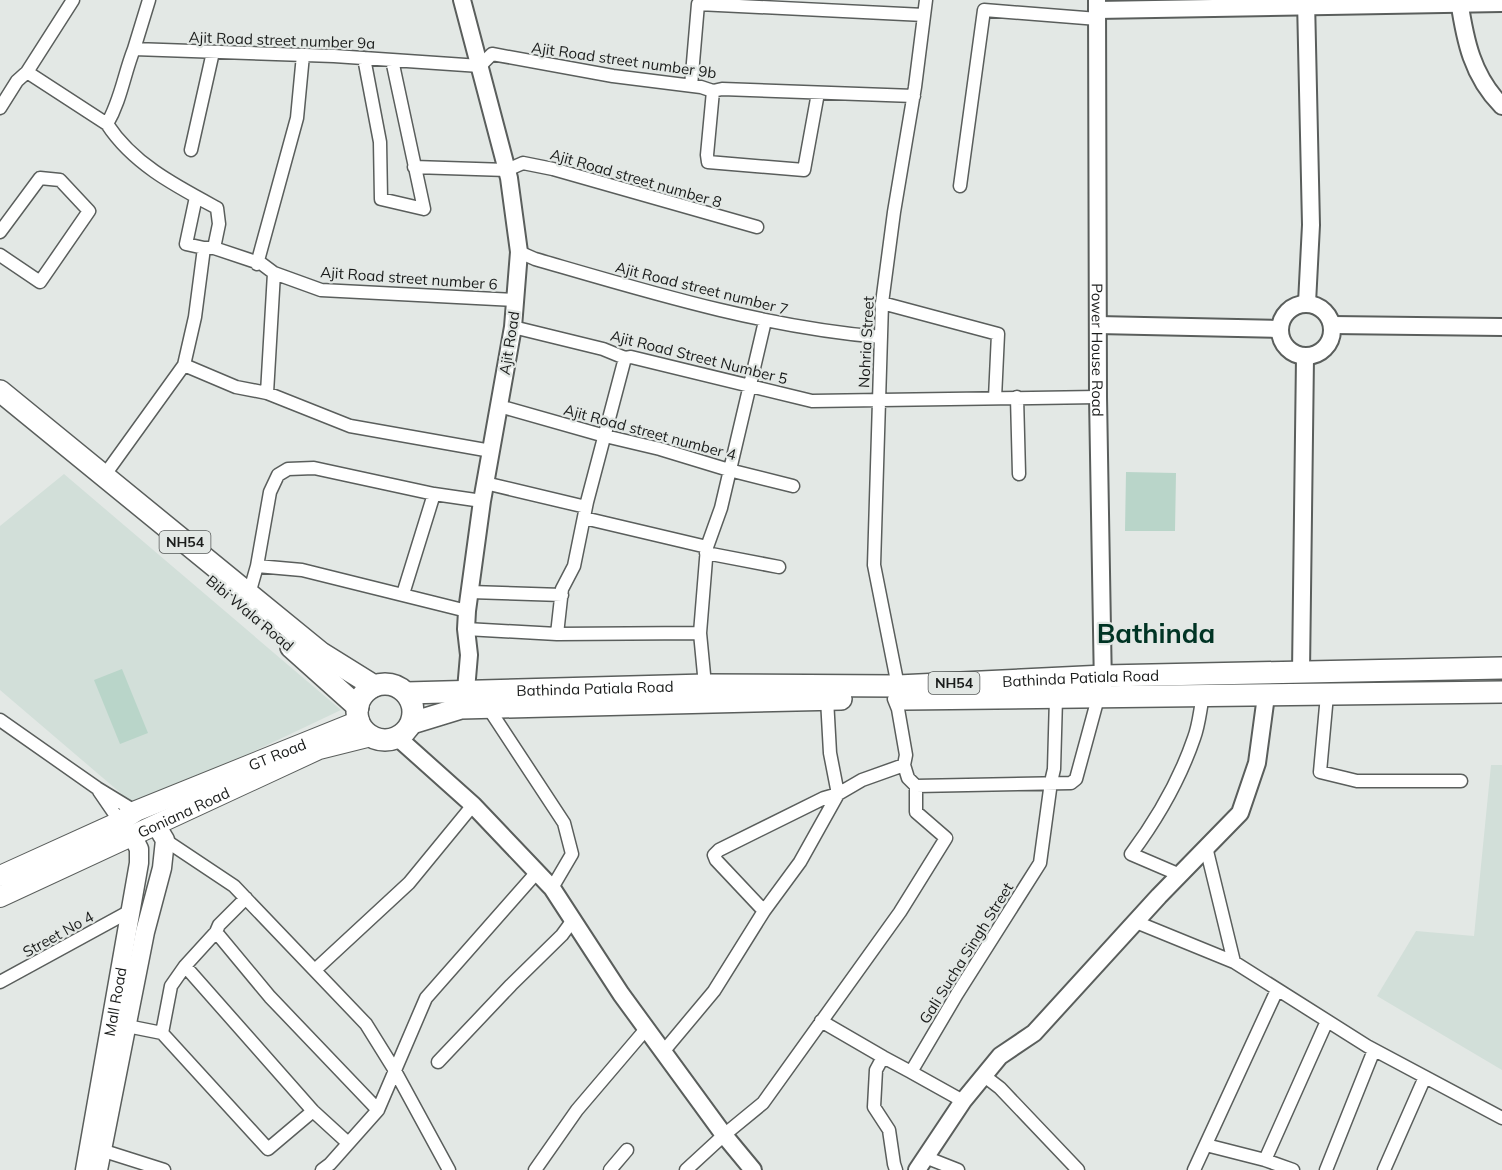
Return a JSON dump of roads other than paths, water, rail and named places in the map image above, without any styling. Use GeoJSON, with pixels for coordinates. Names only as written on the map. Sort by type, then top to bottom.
{"type":"FeatureCollection","features":[{"type":"Feature","properties":{"kind":"highway","name":"NH54"},"geometry":{"type":"LineString","coordinates":[[0,391],[321,653],[374,686],[391,684],[406,693]]}},
{"type":"Feature","properties":{"kind":"highway","name":"Bibi Wala Road"},"geometry":{"type":"LineString","coordinates":[[0,410],[71,462],[316,668],[363,721]]}},
{"type":"Feature","properties":{"kind":"highway","name":"Bathinda Patiala Road"},"geometry":{"type":"LineString","coordinates":[[406,693],[705,685],[896,692],[1104,676],[1502,668]]}},
{"type":"Feature","properties":{"kind":"highway"},"geometry":{"type":"LineString","coordinates":[[363,721],[366,691],[374,686]]}},
{"type":"Feature","properties":{"kind":"highway","name":"NH54"},"geometry":{"type":"LineString","coordinates":[[363,721],[379,739],[388,740],[405,730],[461,708],[827,699],[896,692],[1056,698],[1502,692]]}},
{"type":"Feature","properties":{"kind":"highway"},"geometry":{"type":"LineString","coordinates":[[405,730],[413,708],[406,693]]}},
{"type":"Feature","properties":{"kind":"main road","name":"GT Road"},"geometry":{"type":"LineString","coordinates":[[0,876],[126,828],[136,812],[363,721]]}},
{"type":"Feature","properties":{"kind":"main road","name":"Goniana Road"},"geometry":{"type":"LineString","coordinates":[[0,897],[126,828],[161,833],[319,749],[363,721]]}},
{"type":"Feature","properties":{"kind":"main road","name":"Mall Road"},"geometry":{"type":"LineString","coordinates":[[85,1170],[138,863],[139,849],[126,828]]}},
{"type":"Feature","properties":{"kind":"main road","name":"Mall Road"},"geometry":{"type":"LineString","coordinates":[[98,1170],[145,932],[162,868],[161,833]]}},
{"type":"Feature","properties":{"kind":"street"},"geometry":{"type":"LineString","coordinates":[[0,108],[17,81],[27,72],[73,0]]}},
{"type":"Feature","properties":{"kind":"street"},"geometry":{"type":"LineString","coordinates":[[107,124],[117,108],[126,69],[149,0]]}},
{"type":"Feature","properties":{"kind":"street","name":"Ajit Road"},"geometry":{"type":"LineString","coordinates":[[462,0],[507,170],[519,252],[513,327],[482,501],[467,611],[466,629],[469,655],[466,690]]}},
{"type":"Feature","properties":{"kind":"street","name":"Nohria Street"},"geometry":{"type":"LineString","coordinates":[[903,765],[906,755],[874,565],[882,303],[894,212],[914,96],[926,0]]}},
{"type":"Feature","properties":{"kind":"street"},"geometry":{"type":"LineString","coordinates":[[1460,2],[1461,20],[1477,72],[1492,96],[1502,106]]}},
{"type":"Feature","properties":{"kind":"street"},"geometry":{"type":"LineString","coordinates":[[1306,3],[1311,225],[1307,303]]}},
{"type":"Feature","properties":{"kind":"street"},"geometry":{"type":"LineString","coordinates":[[960,186],[984,10],[1097,10],[1306,3],[1502,3]]}},
{"type":"Feature","properties":{"kind":"street"},"geometry":{"type":"LineString","coordinates":[[691,86],[698,4],[924,15]]}},
{"type":"Feature","properties":{"kind":"street","name":"Power House Road"},"geometry":{"type":"LineString","coordinates":[[1097,10],[1098,396],[1104,676],[1100,698]]}},
{"type":"Feature","properties":{"kind":"street","name":"Ajit Road street number 9a"},"geometry":{"type":"LineString","coordinates":[[134,49],[303,55],[480,66]]}},
{"type":"Feature","properties":{"kind":"street"},"geometry":{"type":"LineString","coordinates":[[191,150],[213,52]]}},
{"type":"Feature","properties":{"kind":"street","name":"Ajit Road street number 9b"},"geometry":{"type":"LineString","coordinates":[[480,66],[492,54],[713,91],[722,89],[914,96]]}},
{"type":"Feature","properties":{"kind":"street"},"geometry":{"type":"LineString","coordinates":[[256,264],[297,118],[303,55]]}},
{"type":"Feature","properties":{"kind":"street"},"geometry":{"type":"LineString","coordinates":[[364,58],[380,142],[381,199],[424,209],[392,60]]}},
{"type":"Feature","properties":{"kind":"street"},"geometry":{"type":"LineString","coordinates":[[27,72],[107,124],[119,141],[151,170],[217,208],[219,224],[209,248],[184,365],[104,476]]}},
{"type":"Feature","properties":{"kind":"street"},"geometry":{"type":"LineString","coordinates":[[713,91],[706,155],[708,162],[804,170],[818,93]]}},
{"type":"Feature","properties":{"kind":"street","name":"Ajit Road street number 8"},"geometry":{"type":"LineString","coordinates":[[414,167],[507,170],[523,163],[553,169],[758,227]]}},
{"type":"Feature","properties":{"kind":"street"},"geometry":{"type":"LineString","coordinates":[[0,232],[40,178],[60,180],[89,211],[40,282],[0,255]]}},
{"type":"Feature","properties":{"kind":"street"},"geometry":{"type":"LineString","coordinates":[[196,197],[186,244],[209,248]]}},
{"type":"Feature","properties":{"kind":"street","name":"Ajit Road street number 6"},"geometry":{"type":"LineString","coordinates":[[209,248],[262,264],[274,273],[321,290],[516,300]]}},
{"type":"Feature","properties":{"kind":"street","name":"Ajit Road street number 7"},"geometry":{"type":"LineString","coordinates":[[519,252],[535,259],[671,298],[765,321],[833,333],[881,337]]}},
{"type":"Feature","properties":{"kind":"street"},"geometry":{"type":"LineString","coordinates":[[267,393],[274,273]]}},
{"type":"Feature","properties":{"kind":"street"},"geometry":{"type":"LineString","coordinates":[[882,303],[998,334],[995,398]]}},
{"type":"Feature","properties":{"kind":"street"},"geometry":{"type":"LineString","coordinates":[[1307,303],[1320,307],[1329,316],[1332,332],[1328,344],[1317,354],[1305,357],[1290,352],[1281,342],[1278,329],[1283,314],[1295,305],[1307,303]]}},
{"type":"Feature","properties":{"kind":"street"},"geometry":{"type":"LineString","coordinates":[[705,685],[700,633],[707,550],[721,508],[765,321]]}},
{"type":"Feature","properties":{"kind":"street"},"geometry":{"type":"LineString","coordinates":[[1098,325],[1278,329]]}},
{"type":"Feature","properties":{"kind":"street"},"geometry":{"type":"LineString","coordinates":[[1332,325],[1502,327]]}},
{"type":"Feature","properties":{"kind":"street","name":"Ajit Road Street Number 5"},"geometry":{"type":"LineString","coordinates":[[513,327],[603,349],[625,358],[632,357],[812,401],[1098,396]]}},
{"type":"Feature","properties":{"kind":"street"},"geometry":{"type":"LineString","coordinates":[[1301,672],[1305,357]]}},
{"type":"Feature","properties":{"kind":"street"},"geometry":{"type":"LineString","coordinates":[[557,634],[562,589],[574,566],[585,513],[625,358]]}},
{"type":"Feature","properties":{"kind":"street"},"geometry":{"type":"LineString","coordinates":[[184,365],[236,387],[267,393],[350,426],[491,451]]}},
{"type":"Feature","properties":{"kind":"street"},"geometry":{"type":"LineString","coordinates":[[1017,397],[1019,474]]}},
{"type":"Feature","properties":{"kind":"street","name":"Ajit Road street number 4"},"geometry":{"type":"LineString","coordinates":[[499,406],[793,486]]}},
{"type":"Feature","properties":{"kind":"street"},"geometry":{"type":"LineString","coordinates":[[249,594],[257,566],[270,492],[278,475],[288,469],[314,468],[434,494],[482,501]]}},
{"type":"Feature","properties":{"kind":"street"},"geometry":{"type":"LineString","coordinates":[[485,483],[707,550],[779,567]]}},
{"type":"Feature","properties":{"kind":"street"},"geometry":{"type":"LineString","coordinates":[[403,594],[434,494]]}},
{"type":"Feature","properties":{"kind":"street"},"geometry":{"type":"LineString","coordinates":[[257,566],[302,570],[467,611]]}},
{"type":"Feature","properties":{"kind":"street"},"geometry":{"type":"LineString","coordinates":[[470,592],[562,596]]}},
{"type":"Feature","properties":{"kind":"street"},"geometry":{"type":"LineString","coordinates":[[466,629],[557,634],[700,633]]}},
{"type":"Feature","properties":{"kind":"street"},"geometry":{"type":"LineString","coordinates":[[1327,695],[1320,772],[1357,781],[1461,781]]}},
{"type":"Feature","properties":{"kind":"street"},"geometry":{"type":"LineString","coordinates":[[1180,875],[1131,854],[1149,829],[1178,777],[1195,737],[1203,696]]}},
{"type":"Feature","properties":{"kind":"street"},"geometry":{"type":"LineString","coordinates":[[958,1170],[921,1163],[983,1075],[1000,1056],[1034,1033],[1240,813],[1257,763],[1266,696]]}},
{"type":"Feature","properties":{"kind":"street","name":"Gali Sucha Singh Street"},"geometry":{"type":"LineString","coordinates":[[911,1072],[957,994],[1040,863],[1054,769],[1056,698]]}},
{"type":"Feature","properties":{"kind":"street"},"geometry":{"type":"LineString","coordinates":[[916,786],[1071,783],[1076,779],[1100,698]]}},
{"type":"Feature","properties":{"kind":"street"},"geometry":{"type":"LineString","coordinates":[[663,1052],[714,991],[764,910],[800,862],[838,794],[830,753],[827,699]]}},
{"type":"Feature","properties":{"kind":"street"},"geometry":{"type":"LineString","coordinates":[[489,709],[564,822],[572,854],[552,888]]}},
{"type":"Feature","properties":{"kind":"street"},"geometry":{"type":"LineString","coordinates":[[0,718],[97,788],[136,812],[234,886],[246,898],[366,1024],[394,1069],[448,1170]]}},
{"type":"Feature","properties":{"kind":"street"},"geometry":{"type":"LineString","coordinates":[[405,730],[552,888],[621,994],[724,1135],[753,1170]]}},
{"type":"Feature","properties":{"kind":"street"},"geometry":{"type":"LineString","coordinates":[[686,1170],[763,1103],[900,912],[946,838],[916,812],[916,786],[908,778],[903,765],[862,780],[838,794],[814,803],[719,850],[714,855],[716,860],[764,910]]}},
{"type":"Feature","properties":{"kind":"street"},"geometry":{"type":"LineString","coordinates":[[97,788],[126,828]]}},
{"type":"Feature","properties":{"kind":"street"},"geometry":{"type":"LineString","coordinates":[[315,970],[409,883],[473,805]]}},
{"type":"Feature","properties":{"kind":"street"},"geometry":{"type":"LineString","coordinates":[[1206,848],[1234,962]]}},
{"type":"Feature","properties":{"kind":"street"},"geometry":{"type":"LineString","coordinates":[[322,1170],[378,1110],[426,998],[537,872]]}},
{"type":"Feature","properties":{"kind":"street"},"geometry":{"type":"LineString","coordinates":[[162,1033],[171,986],[185,966],[216,932],[219,925],[246,898]]}},
{"type":"Feature","properties":{"kind":"street","name":"Street No 4"},"geometry":{"type":"LineString","coordinates":[[0,982],[130,911]]}},
{"type":"Feature","properties":{"kind":"street"},"geometry":{"type":"LineString","coordinates":[[438,1062],[562,935],[573,920]]}},
{"type":"Feature","properties":{"kind":"street"},"geometry":{"type":"LineString","coordinates":[[1136,922],[1234,962],[1374,1050],[1502,1118]]}},
{"type":"Feature","properties":{"kind":"street"},"geometry":{"type":"LineString","coordinates":[[216,932],[270,997],[378,1110]]}},
{"type":"Feature","properties":{"kind":"street"},"geometry":{"type":"LineString","coordinates":[[185,966],[313,1111],[348,1143]]}},
{"type":"Feature","properties":{"kind":"street"},"geometry":{"type":"LineString","coordinates":[[1194,1170],[1277,990]]}},
{"type":"Feature","properties":{"kind":"street"},"geometry":{"type":"LineString","coordinates":[[821,1021],[963,1101]]}},
{"type":"Feature","properties":{"kind":"street"},"geometry":{"type":"LineString","coordinates":[[1265,1160],[1327,1021]]}},
{"type":"Feature","properties":{"kind":"street"},"geometry":{"type":"LineString","coordinates":[[127,1026],[162,1033],[268,1149],[313,1111]]}},
{"type":"Feature","properties":{"kind":"street"},"geometry":{"type":"LineString","coordinates":[[535,1170],[577,1110],[646,1029]]}},
{"type":"Feature","properties":{"kind":"street"},"geometry":{"type":"LineString","coordinates":[[1326,1170],[1374,1050]]}},
{"type":"Feature","properties":{"kind":"street"},"geometry":{"type":"LineString","coordinates":[[883,1057],[876,1070],[874,1107],[889,1130],[896,1170]]}},
{"type":"Feature","properties":{"kind":"street"},"geometry":{"type":"LineString","coordinates":[[983,1075],[1000,1088],[1078,1170]]}},
{"type":"Feature","properties":{"kind":"street"},"geometry":{"type":"LineString","coordinates":[[1383,1170],[1425,1077]]}},
{"type":"Feature","properties":{"kind":"street"},"geometry":{"type":"LineString","coordinates":[[1206,1145],[1265,1160],[1293,1170]]}},
{"type":"Feature","properties":{"kind":"street"},"geometry":{"type":"LineString","coordinates":[[101,1150],[164,1170]]}},
{"type":"Feature","properties":{"kind":"street"},"geometry":{"type":"LineString","coordinates":[[610,1170],[627,1150]]}},
{"type":"Feature","properties":{"kind":"district","name":"Bathinda"},"geometry":{"type":"Point","coordinates":[1156,633]}}]}
